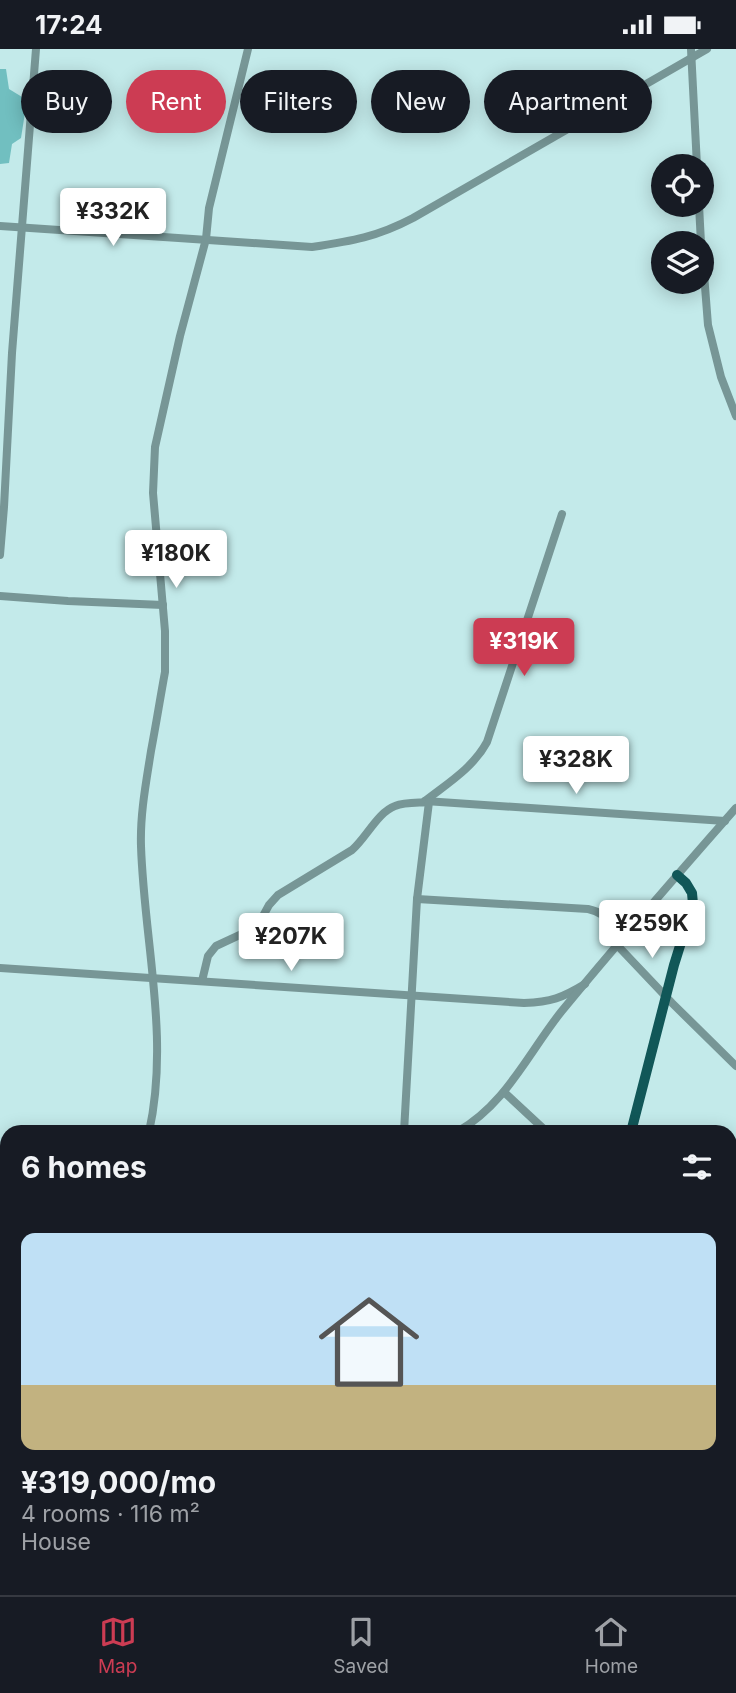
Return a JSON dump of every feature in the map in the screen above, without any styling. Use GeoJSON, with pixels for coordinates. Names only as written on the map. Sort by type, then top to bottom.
{"type":"FeatureCollection","features":[{"type":"Feature","properties":{"kind":"main road"},"geometry":{"type":"LineString","coordinates":[[633,1125],[693,904],[692,893],[677,875]]}},
{"type":"Feature","properties":{"kind":"street"},"geometry":{"type":"LineString","coordinates":[[0,555],[36,49]]}},
{"type":"Feature","properties":{"kind":"street"},"geometry":{"type":"LineString","coordinates":[[150,1125],[158,1055],[141,829],[144,794],[164,672],[165,631],[153,493],[155,447],[206,239],[209,208],[248,49]]}},
{"type":"Feature","properties":{"kind":"street"},"geometry":{"type":"LineString","coordinates":[[0,226],[312,247],[359,240],[390,230],[691,53],[707,49]]}},
{"type":"Feature","properties":{"kind":"street"},"geometry":{"type":"LineString","coordinates":[[691,53],[696,154]]}},
{"type":"Feature","properties":{"kind":"street"},"geometry":{"type":"LineString","coordinates":[[706,294],[708,325],[721,377],[736,416]]}},
{"type":"Feature","properties":{"kind":"street"},"geometry":{"type":"LineString","coordinates":[[404,1125],[417,899],[427,801],[469,766],[487,743],[562,514]]}},
{"type":"Feature","properties":{"kind":"street"},"geometry":{"type":"LineString","coordinates":[[0,596],[163,605]]}},
{"type":"Feature","properties":{"kind":"street"},"geometry":{"type":"LineString","coordinates":[[202,981],[208,956],[216,946],[257,927],[278,895],[352,850],[386,811],[396,805],[427,801],[725,821]]}},
{"type":"Feature","properties":{"kind":"street"},"geometry":{"type":"LineString","coordinates":[[469,1125],[493,1106],[559,1015],[736,808]]}},
{"type":"Feature","properties":{"kind":"street"},"geometry":{"type":"LineString","coordinates":[[417,899],[596,910],[626,934]]}},
{"type":"Feature","properties":{"kind":"street"},"geometry":{"type":"LineString","coordinates":[[617,945],[736,1066]]}},
{"type":"Feature","properties":{"kind":"street"},"geometry":{"type":"LineString","coordinates":[[0,968],[524,1003],[540,1003],[564,997],[585,984]]}},
{"type":"Feature","properties":{"kind":"street"},"geometry":{"type":"LineString","coordinates":[[504,1092],[539,1125]]}},
{"type":"Feature","properties":{"kind":"shaded area"},"geometry":{"type":"Polygon","coordinates":[[[0,69],[6,69],[9,89],[21,96],[22,133],[21,138],[12,144],[9,163],[0,164],[0,69]]]}}]}
